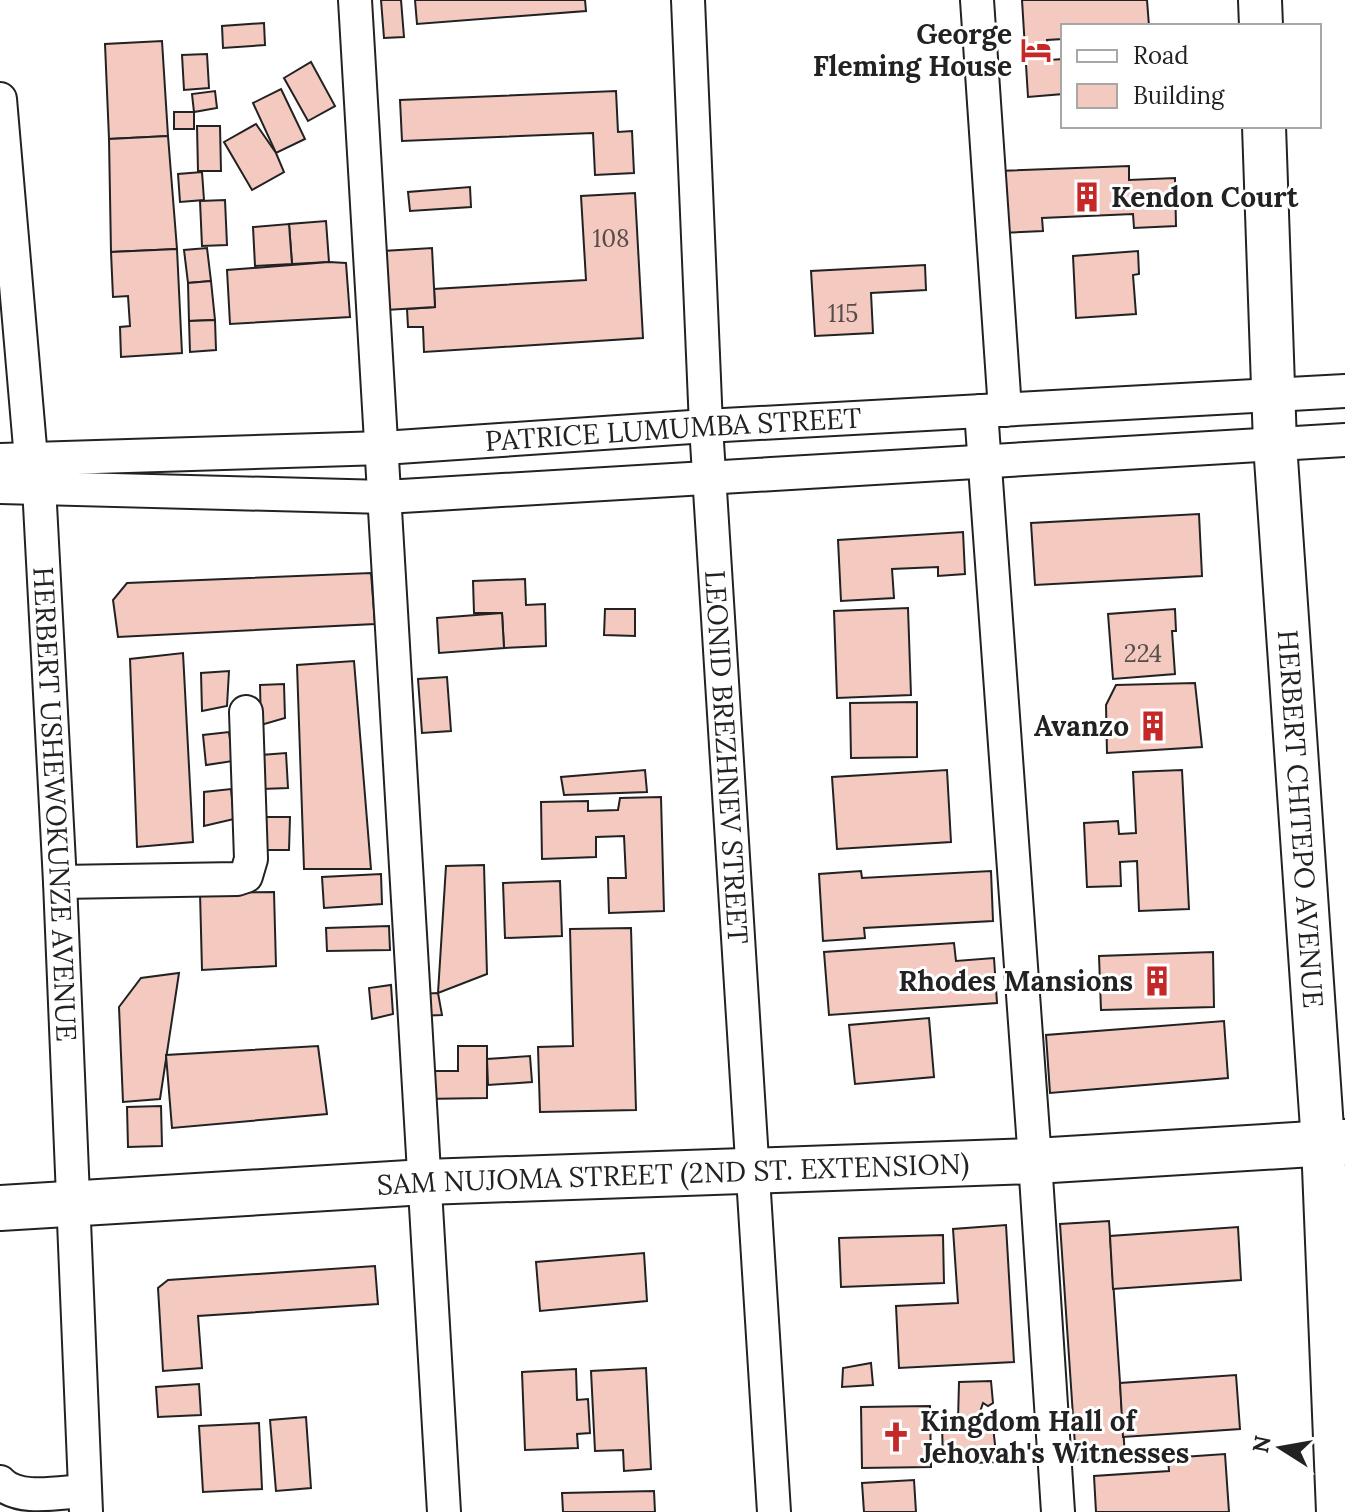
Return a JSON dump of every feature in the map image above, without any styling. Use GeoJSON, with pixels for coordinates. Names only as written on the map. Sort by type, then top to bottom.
{"type":"FeatureCollection","features":[{"type":"Feature","properties":{"kind":"highway","name":"SAM NUJOMA STREET (2ND ST. EXTENSION)"},"geometry":{"type":"LineString","coordinates":[[0,1208],[425,1182],[1035,1161],[1334,1143]]}},
{"type":"Feature","properties":{"kind":"main road"},"geometry":{"type":"LineString","coordinates":[[1260,0],[1261,24]]}},
{"type":"Feature","properties":{"kind":"main road","name":"HERBERT CHITEPO AVENUE"},"geometry":{"type":"LineString","coordinates":[[1264,128],[1275,444],[1334,1143],[1340,1502]]}},
{"type":"Feature","properties":{"kind":"street"},"geometry":{"type":"LineString","coordinates":[[355,0],[444,1512]]}},
{"type":"Feature","properties":{"kind":"street","name":"LEONID BREZHNEV STREET"},"geometry":{"type":"LineString","coordinates":[[688,0],[706,426],[774,1512]]}},
{"type":"Feature","properties":{"kind":"street"},"geometry":{"type":"LineString","coordinates":[[977,0],[993,410],[984,460],[1058,1512]]}},
{"type":"Feature","properties":{"kind":"street","name":"HERBERT USHEWOKUNZE AVENUE"},"geometry":{"type":"LineString","coordinates":[[0,99],[23,468],[60,882],[71,1205],[86,1501]]}},
{"type":"Feature","properties":{"kind":"street","name":"PATRICE LUMUMBA STREET"},"geometry":{"type":"LineString","coordinates":[[0,487],[23,468],[1345,391]]}},
{"type":"Feature","properties":{"kind":"street","name":"PATRICE LUMUMBA STREET"},"geometry":{"type":"LineString","coordinates":[[23,468],[385,497],[1345,440]]}},
{"type":"Feature","properties":{"kind":"street"},"geometry":{"type":"LineString","coordinates":[[60,882],[237,879],[246,876],[251,859],[246,712]]}},
{"type":"Feature","properties":{"kind":"street"},"geometry":{"type":"LineString","coordinates":[[0,1482],[20,1493],[86,1501]]}},
{"type":"Feature","properties":{"kind":"building"},"geometry":{"type":"Polygon","coordinates":[[[381,0],[401,0],[404,37],[384,38],[381,0]]]}},
{"type":"Feature","properties":{"kind":"building"},"geometry":{"type":"Polygon","coordinates":[[[415,0],[585,0],[586,11],[417,24],[415,0]]]}},
{"type":"Feature","properties":{"kind":"building","name":"George Fleming House"},"geometry":{"type":"Polygon","coordinates":[[[1022,0],[1147,0],[1149,24],[1061,24],[1061,39],[1047,40],[1049,60],[1061,59],[1061,94],[1028,97],[1022,0]]]}},
{"type":"Feature","properties":{"kind":"building"},"geometry":{"type":"Polygon","coordinates":[[[264,23],[265,45],[223,48],[222,26],[264,23]]]}},
{"type":"Feature","properties":{"kind":"building"},"geometry":{"type":"Polygon","coordinates":[[[162,41],[168,136],[109,139],[105,44],[162,41]]]}},
{"type":"Feature","properties":{"kind":"building"},"geometry":{"type":"Polygon","coordinates":[[[207,54],[209,88],[184,90],[182,55],[207,54]]]}},
{"type":"Feature","properties":{"kind":"building"},"geometry":{"type":"Polygon","coordinates":[[[311,62],[335,106],[308,121],[284,78],[311,62]]]}},
{"type":"Feature","properties":{"kind":"building"},"geometry":{"type":"Polygon","coordinates":[[[281,89],[305,139],[276,153],[253,103],[281,89]]]}},
{"type":"Feature","properties":{"kind":"building"},"geometry":{"type":"Polygon","coordinates":[[[215,91],[217,108],[194,112],[192,94],[215,91]]]}},
{"type":"Feature","properties":{"kind":"building"},"geometry":{"type":"Polygon","coordinates":[[[616,91],[618,132],[632,131],[634,173],[595,175],[593,133],[402,141],[400,100],[616,91]]]}},
{"type":"Feature","properties":{"kind":"building"},"geometry":{"type":"Polygon","coordinates":[[[174,112],[194,112],[194,129],[174,129],[174,112]]]}},
{"type":"Feature","properties":{"kind":"building"},"geometry":{"type":"Polygon","coordinates":[[[256,124],[276,153],[284,172],[252,190],[224,142],[256,124]]]}},
{"type":"Feature","properties":{"kind":"building"},"geometry":{"type":"Polygon","coordinates":[[[197,126],[220,126],[221,171],[198,171],[197,126]]]}},
{"type":"Feature","properties":{"kind":"building"},"geometry":{"type":"Polygon","coordinates":[[[168,136],[177,249],[111,252],[109,139],[168,136]]]}},
{"type":"Feature","properties":{"kind":"building","name":"Kendon Court"},"geometry":{"type":"Polygon","coordinates":[[[1129,166],[1129,180],[1175,178],[1176,226],[1134,228],[1133,214],[1042,218],[1043,231],[1001,233],[998,171],[1129,166]]]}},
{"type":"Feature","properties":{"kind":"building"},"geometry":{"type":"Polygon","coordinates":[[[202,172],[204,200],[180,202],[178,174],[202,172]]]}},
{"type":"Feature","properties":{"kind":"building"},"geometry":{"type":"Polygon","coordinates":[[[470,187],[471,207],[410,211],[408,192],[470,187]]]}},
{"type":"Feature","properties":{"kind":"building"},"geometry":{"type":"Polygon","coordinates":[[[635,193],[643,338],[424,352],[423,327],[408,327],[407,309],[435,307],[434,289],[586,280],[581,196],[635,193]]]}},
{"type":"Feature","properties":{"kind":"building"},"geometry":{"type":"Polygon","coordinates":[[[225,200],[227,245],[202,246],[200,201],[225,200]]]}},
{"type":"Feature","properties":{"kind":"building"},"geometry":{"type":"Polygon","coordinates":[[[326,221],[329,262],[292,264],[289,224],[326,221]]]}},
{"type":"Feature","properties":{"kind":"building"},"geometry":{"type":"Polygon","coordinates":[[[289,224],[292,264],[255,266],[253,227],[289,224]]]}},
{"type":"Feature","properties":{"kind":"building"},"geometry":{"type":"Polygon","coordinates":[[[207,248],[211,281],[188,283],[184,250],[207,248]]]}},
{"type":"Feature","properties":{"kind":"building"},"geometry":{"type":"Polygon","coordinates":[[[432,248],[435,307],[386,310],[383,251],[432,248]]]}},
{"type":"Feature","properties":{"kind":"building"},"geometry":{"type":"Polygon","coordinates":[[[177,249],[182,353],[121,357],[120,327],[130,326],[128,296],[113,297],[111,252],[177,249]]]}},
{"type":"Feature","properties":{"kind":"building"},"geometry":{"type":"Polygon","coordinates":[[[1138,251],[1139,274],[1133,275],[1136,314],[1076,318],[1073,256],[1138,251]]]}},
{"type":"Feature","properties":{"kind":"building"},"geometry":{"type":"Polygon","coordinates":[[[346,263],[350,317],[230,324],[227,270],[346,263]]]}},
{"type":"Feature","properties":{"kind":"building"},"geometry":{"type":"Polygon","coordinates":[[[925,265],[926,290],[871,293],[873,333],[815,336],[811,271],[925,265]]]}},
{"type":"Feature","properties":{"kind":"building"},"geometry":{"type":"Polygon","coordinates":[[[211,281],[215,320],[189,321],[188,283],[211,281]]]}},
{"type":"Feature","properties":{"kind":"building"},"geometry":{"type":"Polygon","coordinates":[[[215,320],[216,350],[190,352],[189,321],[215,320]]]}},
{"type":"Feature","properties":{"kind":"building"},"geometry":{"type":"Polygon","coordinates":[[[1199,514],[1202,576],[1035,585],[1031,523],[1199,514]]]}},
{"type":"Feature","properties":{"kind":"building"},"geometry":{"type":"Polygon","coordinates":[[[963,532],[965,574],[938,576],[938,567],[892,569],[894,598],[841,601],[838,540],[963,532]]]}},
{"type":"Feature","properties":{"kind":"building"},"geometry":{"type":"Polygon","coordinates":[[[371,573],[375,624],[118,637],[113,600],[127,583],[371,573]]]}},
{"type":"Feature","properties":{"kind":"building"},"geometry":{"type":"Polygon","coordinates":[[[525,579],[526,605],[545,604],[546,646],[504,648],[502,613],[474,613],[473,581],[525,579]]]}},
{"type":"Feature","properties":{"kind":"building"},"geometry":{"type":"Polygon","coordinates":[[[908,608],[911,695],[837,698],[834,611],[908,608]]]}},
{"type":"Feature","properties":{"kind":"building"},"geometry":{"type":"Polygon","coordinates":[[[605,609],[635,609],[635,636],[604,635],[605,609]]]}},
{"type":"Feature","properties":{"kind":"building"},"geometry":{"type":"Polygon","coordinates":[[[1175,609],[1176,631],[1172,631],[1175,674],[1113,679],[1108,614],[1175,609]]]}},
{"type":"Feature","properties":{"kind":"building"},"geometry":{"type":"Polygon","coordinates":[[[502,613],[504,648],[439,653],[437,618],[502,613]]]}},
{"type":"Feature","properties":{"kind":"building"},"geometry":{"type":"Polygon","coordinates":[[[183,653],[193,842],[137,847],[130,659],[183,653]]]}},
{"type":"Feature","properties":{"kind":"building"},"geometry":{"type":"Polygon","coordinates":[[[354,661],[371,869],[304,869],[297,665],[354,661]]]}},
{"type":"Feature","properties":{"kind":"building"},"geometry":{"type":"Polygon","coordinates":[[[229,671],[227,706],[202,711],[201,673],[229,671]]]}},
{"type":"Feature","properties":{"kind":"building"},"geometry":{"type":"Polygon","coordinates":[[[447,677],[451,731],[422,733],[418,679],[447,677]]]}},
{"type":"Feature","properties":{"kind":"building","name":"Avanzo"},"geometry":{"type":"Polygon","coordinates":[[[1195,683],[1202,747],[1107,753],[1106,705],[1116,685],[1195,683]]]}},
{"type":"Feature","properties":{"kind":"building"},"geometry":{"type":"Polygon","coordinates":[[[284,684],[285,718],[261,725],[260,685],[284,684]]]}},
{"type":"Feature","properties":{"kind":"building"},"geometry":{"type":"Polygon","coordinates":[[[917,702],[917,757],[851,758],[850,703],[917,702]]]}},
{"type":"Feature","properties":{"kind":"building"},"geometry":{"type":"Polygon","coordinates":[[[229,732],[233,761],[206,765],[203,735],[229,732]]]}},
{"type":"Feature","properties":{"kind":"building"},"geometry":{"type":"Polygon","coordinates":[[[286,753],[288,788],[262,789],[261,755],[286,753]]]}},
{"type":"Feature","properties":{"kind":"building"},"geometry":{"type":"Polygon","coordinates":[[[645,770],[647,792],[564,795],[561,777],[645,770]]]}},
{"type":"Feature","properties":{"kind":"building"},"geometry":{"type":"Polygon","coordinates":[[[947,770],[951,842],[837,849],[832,777],[947,770]]]}},
{"type":"Feature","properties":{"kind":"building"},"geometry":{"type":"Polygon","coordinates":[[[1182,770],[1189,909],[1139,911],[1137,861],[1120,862],[1121,886],[1087,887],[1084,823],[1118,821],[1119,834],[1136,833],[1133,772],[1182,770]]]}},
{"type":"Feature","properties":{"kind":"building"},"geometry":{"type":"Polygon","coordinates":[[[231,789],[234,819],[204,826],[204,792],[231,789]]]}},
{"type":"Feature","properties":{"kind":"building"},"geometry":{"type":"Polygon","coordinates":[[[661,797],[664,911],[609,913],[608,878],[626,878],[624,836],[596,837],[596,857],[542,859],[541,802],[588,801],[588,811],[618,810],[620,798],[661,797]]]}},
{"type":"Feature","properties":{"kind":"building"},"geometry":{"type":"Polygon","coordinates":[[[265,817],[290,817],[289,850],[264,850],[265,817]]]}},
{"type":"Feature","properties":{"kind":"building"},"geometry":{"type":"Polygon","coordinates":[[[484,865],[487,974],[438,993],[446,866],[484,865]]]}},
{"type":"Feature","properties":{"kind":"building"},"geometry":{"type":"Polygon","coordinates":[[[861,871],[862,878],[991,871],[993,921],[864,928],[865,938],[823,941],[819,874],[861,871]]]}},
{"type":"Feature","properties":{"kind":"building"},"geometry":{"type":"Polygon","coordinates":[[[381,874],[382,904],[324,908],[322,877],[381,874]]]}},
{"type":"Feature","properties":{"kind":"building"},"geometry":{"type":"Polygon","coordinates":[[[560,881],[562,936],[505,938],[503,883],[560,881]]]}},
{"type":"Feature","properties":{"kind":"building"},"geometry":{"type":"Polygon","coordinates":[[[274,892],[276,966],[202,970],[200,893],[274,892]]]}},
{"type":"Feature","properties":{"kind":"building"},"geometry":{"type":"Polygon","coordinates":[[[389,926],[390,950],[327,951],[326,928],[389,926]]]}},
{"type":"Feature","properties":{"kind":"building"},"geometry":{"type":"Polygon","coordinates":[[[631,928],[636,1110],[540,1112],[538,1047],[573,1046],[570,929],[631,928]]]}},
{"type":"Feature","properties":{"kind":"building"},"geometry":{"type":"Polygon","coordinates":[[[954,943],[956,961],[994,958],[997,1003],[829,1015],[824,952],[954,943]]]}},
{"type":"Feature","properties":{"kind":"building","name":"Rhodes Mansions"},"geometry":{"type":"Polygon","coordinates":[[[1213,952],[1214,1007],[1101,1010],[1099,956],[1213,952]]]}},
{"type":"Feature","properties":{"kind":"building"},"geometry":{"type":"Polygon","coordinates":[[[179,973],[160,1099],[123,1102],[119,1007],[141,978],[179,973]]]}},
{"type":"Feature","properties":{"kind":"building"},"geometry":{"type":"Polygon","coordinates":[[[391,985],[393,1014],[372,1019],[369,988],[391,985]]]}},
{"type":"Feature","properties":{"kind":"building"},"geometry":{"type":"Polygon","coordinates":[[[438,993],[442,1015],[419,1016],[418,994],[438,993]]]}},
{"type":"Feature","properties":{"kind":"building"},"geometry":{"type":"Polygon","coordinates":[[[929,1018],[934,1077],[855,1084],[849,1025],[929,1018]]]}},
{"type":"Feature","properties":{"kind":"building"},"geometry":{"type":"Polygon","coordinates":[[[1224,1021],[1228,1078],[1050,1093],[1046,1035],[1224,1021]]]}},
{"type":"Feature","properties":{"kind":"building"},"geometry":{"type":"Polygon","coordinates":[[[318,1046],[327,1114],[172,1128],[166,1055],[318,1046]]]}},
{"type":"Feature","properties":{"kind":"building"},"geometry":{"type":"Polygon","coordinates":[[[458,1046],[487,1046],[487,1098],[423,1099],[423,1071],[458,1071],[458,1046]]]}},
{"type":"Feature","properties":{"kind":"building"},"geometry":{"type":"Polygon","coordinates":[[[530,1056],[532,1082],[488,1085],[487,1059],[530,1056]]]}},
{"type":"Feature","properties":{"kind":"building"},"geometry":{"type":"Polygon","coordinates":[[[161,1106],[162,1146],[128,1147],[127,1107],[161,1106]]]}},
{"type":"Feature","properties":{"kind":"building"},"geometry":{"type":"Polygon","coordinates":[[[1109,1221],[1125,1456],[1076,1460],[1060,1224],[1109,1221]]]}},
{"type":"Feature","properties":{"kind":"building"},"geometry":{"type":"Polygon","coordinates":[[[1006,1225],[1014,1362],[899,1368],[896,1306],[958,1303],[953,1229],[1006,1225]]]}},
{"type":"Feature","properties":{"kind":"building"},"geometry":{"type":"Polygon","coordinates":[[[1238,1227],[1241,1280],[1113,1289],[1110,1236],[1238,1227]]]}},
{"type":"Feature","properties":{"kind":"building"},"geometry":{"type":"Polygon","coordinates":[[[943,1235],[944,1283],[841,1287],[839,1238],[943,1235]]]}},
{"type":"Feature","properties":{"kind":"building"},"geometry":{"type":"Polygon","coordinates":[[[644,1253],[647,1301],[540,1311],[536,1262],[644,1253]]]}},
{"type":"Feature","properties":{"kind":"building"},"geometry":{"type":"Polygon","coordinates":[[[375,1266],[378,1304],[198,1316],[202,1368],[163,1371],[158,1288],[168,1280],[375,1266]]]}},
{"type":"Feature","properties":{"kind":"building"},"geometry":{"type":"Polygon","coordinates":[[[871,1363],[873,1385],[842,1387],[843,1368],[871,1363]]]}},
{"type":"Feature","properties":{"kind":"building"},"geometry":{"type":"Polygon","coordinates":[[[646,1368],[651,1469],[624,1471],[623,1450],[595,1451],[591,1371],[646,1368]]]}},
{"type":"Feature","properties":{"kind":"building"},"geometry":{"type":"Polygon","coordinates":[[[576,1369],[577,1400],[588,1399],[590,1433],[577,1434],[578,1448],[525,1450],[522,1372],[576,1369]]]}},
{"type":"Feature","properties":{"kind":"building"},"geometry":{"type":"Polygon","coordinates":[[[1236,1375],[1240,1429],[1123,1437],[1120,1383],[1236,1375]]]}},
{"type":"Feature","properties":{"kind":"building"},"geometry":{"type":"Polygon","coordinates":[[[991,1381],[993,1403],[988,1406],[983,1403],[978,1418],[992,1418],[997,1462],[943,1464],[942,1423],[958,1421],[959,1382],[991,1381]]]}},
{"type":"Feature","properties":{"kind":"building"},"geometry":{"type":"Polygon","coordinates":[[[199,1384],[201,1415],[158,1417],[156,1387],[199,1384]]]}},
{"type":"Feature","properties":{"kind":"building","name":"Kingdom Hall of Jehovah's Witnesses"},"geometry":{"type":"Polygon","coordinates":[[[930,1406],[931,1467],[862,1468],[861,1407],[930,1406]]]}},
{"type":"Feature","properties":{"kind":"building"},"geometry":{"type":"Polygon","coordinates":[[[306,1417],[311,1488],[276,1491],[270,1420],[306,1417]]]}},
{"type":"Feature","properties":{"kind":"building"},"geometry":{"type":"Polygon","coordinates":[[[259,1423],[262,1489],[203,1492],[199,1426],[259,1423]]]}},
{"type":"Feature","properties":{"kind":"building"},"geometry":{"type":"Polygon","coordinates":[[[1225,1454],[1229,1512],[1096,1512],[1094,1476],[1169,1471],[1168,1458],[1225,1454]]]}},
{"type":"Feature","properties":{"kind":"building"},"geometry":{"type":"Polygon","coordinates":[[[914,1480],[916,1512],[864,1512],[862,1483],[914,1480]]]}},
{"type":"Feature","properties":{"kind":"building"},"geometry":{"type":"Polygon","coordinates":[[[654,1491],[655,1512],[563,1512],[562,1493],[654,1491]]]}},
{"type":"Feature","properties":{"kind":"place","name":"George Fleming House"},"geometry":{"type":"Point","coordinates":[1036,50]}},
{"type":"Feature","properties":{"kind":"place","name":"Kendon Court"},"geometry":{"type":"Point","coordinates":[1087,197]}},
{"type":"Feature","properties":{"kind":"place","name":"Avanzo"},"geometry":{"type":"Point","coordinates":[1153,726]}},
{"type":"Feature","properties":{"kind":"place","name":"Rhodes Mansions"},"geometry":{"type":"Point","coordinates":[1157,981]}},
{"type":"Feature","properties":{"kind":"place","name":"Kingdom Hall of Jehovah's Witnesses"},"geometry":{"type":"Point","coordinates":[896,1437]}}]}
